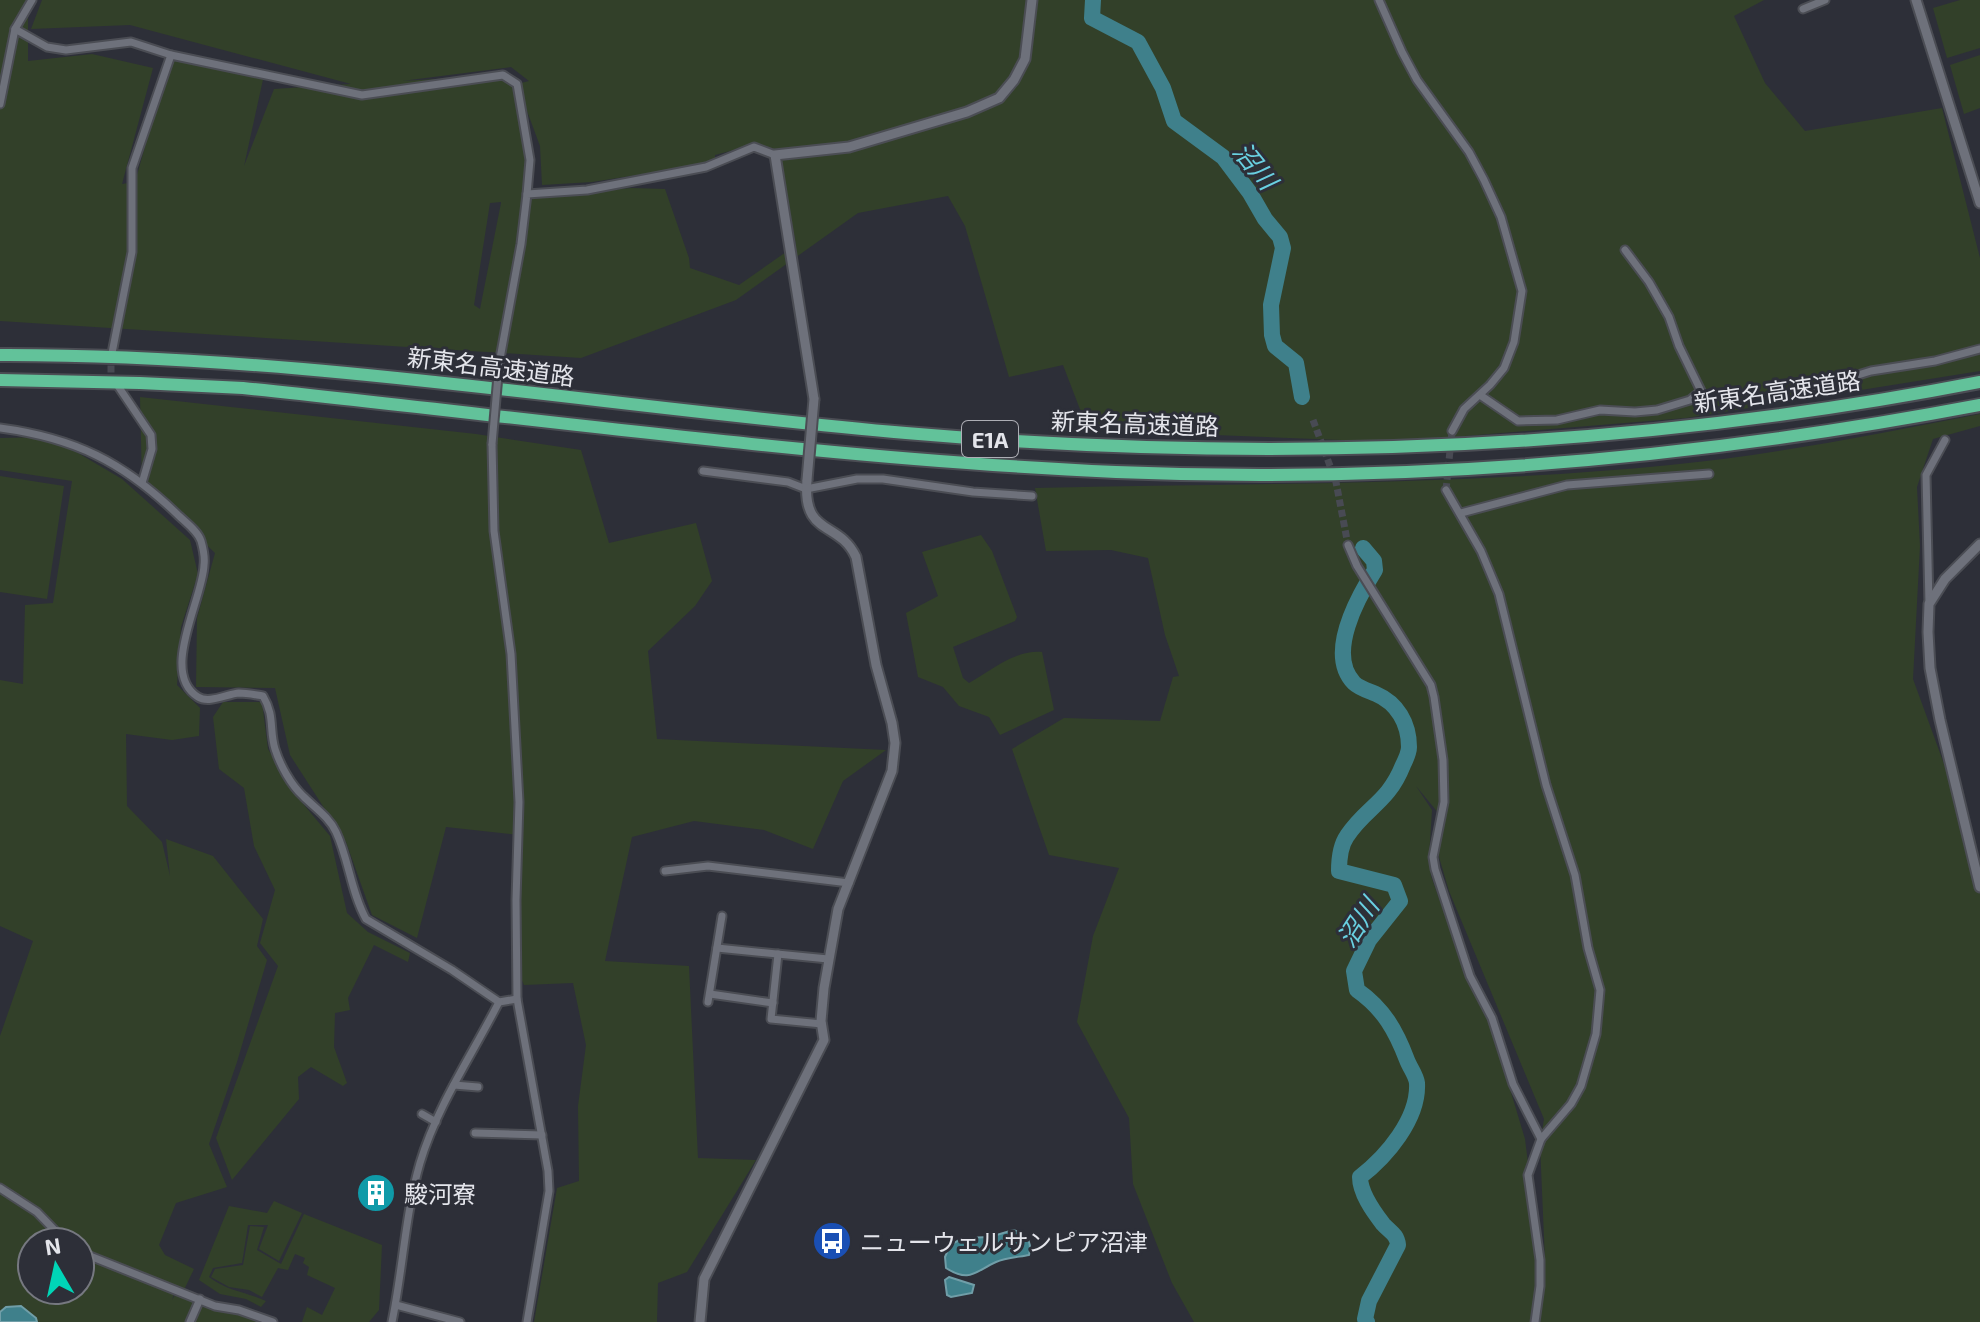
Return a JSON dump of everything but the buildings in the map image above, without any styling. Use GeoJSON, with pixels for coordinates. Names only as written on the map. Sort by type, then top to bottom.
{"type":"FeatureCollection","features":[{"type":"Feature","properties":{"kind":"highway","name":"新東名高速道路"},"geometry":{"type":"LineString","coordinates":[[0,355],[141,359],[356,373],[911,433],[1127,447],[1258,449],[1472,445],[1629,433],[1735,421],[1980,382]]}},
{"type":"Feature","properties":{"kind":"highway","name":"新東名高速道路"},"geometry":{"type":"LineString","coordinates":[[0,380],[243,388],[869,455],[1121,472],[1241,474],[1502,467],[1613,458],[1825,432],[1980,405]]}},
{"type":"Feature","properties":{"kind":"street"},"geometry":{"type":"LineString","coordinates":[[0,104],[15,29],[32,0]]}},
{"type":"Feature","properties":{"kind":"street"},"geometry":{"type":"LineString","coordinates":[[527,194],[587,190],[679,173],[706,167],[754,147],[775,155],[849,147],[967,112],[999,98],[1014,80],[1025,59],[1032,0]]}},
{"type":"Feature","properties":{"kind":"street"},"geometry":{"type":"LineString","coordinates":[[1379,0],[1417,80],[1469,152],[1484,180],[1501,217],[1522,291],[1514,342],[1507,361],[1480,395],[1464,409],[1452,431]]}},
{"type":"Feature","properties":{"kind":"street"},"geometry":{"type":"LineString","coordinates":[[1803,9],[1825,0]]}},
{"type":"Feature","properties":{"kind":"street"},"geometry":{"type":"LineString","coordinates":[[1918,0],[1980,203]]}},
{"type":"Feature","properties":{"kind":"street"},"geometry":{"type":"LineString","coordinates":[[15,29],[47,47],[57,49],[131,42],[171,55],[362,95],[503,75],[517,84],[530,160],[521,244],[499,364],[492,444],[494,531],[511,654],[519,802],[517,999],[549,1191],[527,1322]]}},
{"type":"Feature","properties":{"kind":"street"},"geometry":{"type":"LineString","coordinates":[[112,353],[132,252],[132,168],[171,55]]}},
{"type":"Feature","properties":{"kind":"street"},"geometry":{"type":"LineString","coordinates":[[700,1322],[704,1279],[821,1050],[828,959],[838,909],[892,771],[895,743],[876,665],[856,557],[851,546],[818,524],[808,509],[806,484],[814,399],[775,155]]}},
{"type":"Feature","properties":{"kind":"street"},"geometry":{"type":"LineString","coordinates":[[1480,395],[1518,421],[1557,420],[1600,410],[1657,410],[1690,400],[1701,391],[1669,317],[1649,282],[1625,250]]}},
{"type":"Feature","properties":{"kind":"street"},"geometry":{"type":"LineString","coordinates":[[1816,388],[1871,371],[1935,361],[1980,349]]}},
{"type":"Feature","properties":{"kind":"street"},"geometry":{"type":"LineString","coordinates":[[118,386],[151,435],[152,449],[142,483]]}},
{"type":"Feature","properties":{"kind":"street"},"geometry":{"type":"LineString","coordinates":[[0,428],[51,437],[115,464],[142,483],[200,536],[205,563],[187,627],[182,671],[185,685],[204,700],[240,693],[263,696],[271,710],[275,747],[286,771],[300,794],[322,813],[336,831],[359,906],[366,919],[499,1002],[517,999]]}},
{"type":"Feature","properties":{"kind":"street"},"geometry":{"type":"LineString","coordinates":[[1945,440],[1926,475],[1930,668],[1980,887]]}},
{"type":"Feature","properties":{"kind":"street"},"geometry":{"type":"LineString","coordinates":[[703,471],[806,484],[883,479],[973,492],[1032,496]]}},
{"type":"Feature","properties":{"kind":"street"},"geometry":{"type":"LineString","coordinates":[[1461,513],[1567,485],[1709,474]]}},
{"type":"Feature","properties":{"kind":"street"},"geometry":{"type":"LineString","coordinates":[[1446,490],[1481,551],[1499,594],[1546,785],[1575,875],[1588,948],[1600,990],[1596,1034],[1581,1086],[1571,1104],[1541,1139],[1528,1175],[1540,1260],[1535,1322]]}},
{"type":"Feature","properties":{"kind":"street"},"geometry":{"type":"LineString","coordinates":[[1929,604],[1945,579],[1980,544]]}},
{"type":"Feature","properties":{"kind":"street"},"geometry":{"type":"LineString","coordinates":[[1348,545],[1357,566],[1431,685],[1443,760],[1444,802],[1433,857],[1435,869],[1470,976],[1492,1018],[1513,1084],[1541,1139]]}},
{"type":"Feature","properties":{"kind":"street"},"geometry":{"type":"LineString","coordinates":[[665,871],[708,866],[849,883]]}},
{"type":"Feature","properties":{"kind":"street"},"geometry":{"type":"LineString","coordinates":[[722,916],[709,998],[773,1003]]}},
{"type":"Feature","properties":{"kind":"street"},"geometry":{"type":"LineString","coordinates":[[717,948],[828,959]]}},
{"type":"Feature","properties":{"kind":"street"},"geometry":{"type":"LineString","coordinates":[[778,954],[771,1019],[822,1024]]}},
{"type":"Feature","properties":{"kind":"street"},"geometry":{"type":"LineString","coordinates":[[392,1322],[413,1189],[436,1122],[499,1002]]}},
{"type":"Feature","properties":{"kind":"street"},"geometry":{"type":"LineString","coordinates":[[454,1085],[478,1087]]}},
{"type":"Feature","properties":{"kind":"street"},"geometry":{"type":"LineString","coordinates":[[422,1114],[436,1122]]}},
{"type":"Feature","properties":{"kind":"street"},"geometry":{"type":"LineString","coordinates":[[475,1133],[542,1135]]}},
{"type":"Feature","properties":{"kind":"street"},"geometry":{"type":"LineString","coordinates":[[0,1188],[37,1212],[51,1226]]}},
{"type":"Feature","properties":{"kind":"street"},"geometry":{"type":"LineString","coordinates":[[96,1258],[215,1306],[239,1310],[273,1322]]}},
{"type":"Feature","properties":{"kind":"street"},"geometry":{"type":"LineString","coordinates":[[190,1322],[200,1299]]}},
{"type":"Feature","properties":{"kind":"street"},"geometry":{"type":"LineString","coordinates":[[396,1305],[459,1322]]}},
{"type":"Feature","properties":{"kind":"green space"},"geometry":{"type":"Polygon","coordinates":[[[0,0],[28,0],[28,61],[92,54],[153,68],[122,184],[135,182],[171,55],[264,75],[244,166],[274,89],[351,84],[130,25],[31,29],[42,0],[1764,0],[1734,16],[1765,83],[1805,131],[1942,108],[1980,258],[1980,371],[1686,418],[1392,442],[1088,430],[1063,365],[1009,377],[965,226],[948,196],[858,213],[736,300],[581,358],[0,321],[0,0]],[[511,67],[402,81],[503,75],[519,97],[530,160],[524,202],[539,197],[631,188],[665,189],[690,268],[739,285],[796,245],[780,157],[826,154],[916,127],[911,124],[848,143],[771,153],[753,145],[715,155],[715,163],[592,182],[542,185],[540,146],[517,84],[529,81],[511,67]],[[490,203],[474,305],[480,309],[501,203],[490,203]]]}},
{"type":"Feature","properties":{"kind":"green space"},"geometry":{"type":"Polygon","coordinates":[[[1960,0],[1980,0],[1980,48],[1947,58],[1933,8],[1960,0]]]}},
{"type":"Feature","properties":{"kind":"green space"},"geometry":{"type":"Polygon","coordinates":[[[1980,55],[1980,108],[1964,114],[1950,65],[1980,55]]]}},
{"type":"Feature","properties":{"kind":"green space"},"geometry":{"type":"Polygon","coordinates":[[[140,397],[476,434],[581,450],[609,543],[696,523],[712,581],[695,606],[648,651],[657,739],[886,750],[843,781],[813,849],[764,830],[694,821],[632,837],[605,961],[689,966],[698,1158],[756,1160],[687,1272],[658,1283],[657,1322],[534,1322],[557,1188],[579,1181],[578,1106],[586,1045],[573,983],[524,985],[520,976],[519,835],[446,827],[417,938],[372,915],[346,842],[290,755],[275,688],[196,687],[197,618],[215,553],[142,483],[140,397]]]}},
{"type":"Feature","properties":{"kind":"green space"},"geometry":{"type":"Polygon","coordinates":[[[1980,414],[1980,426],[1933,439],[1917,487],[1920,546],[1913,679],[1967,827],[1980,873],[1980,1322],[1194,1322],[1172,1283],[1133,1184],[1129,1118],[1077,1022],[1093,936],[1119,868],[1049,855],[1012,749],[1064,718],[1160,721],[1173,677],[1179,676],[1165,635],[1148,558],[1111,550],[1046,551],[1035,488],[1353,482],[1591,472],[1748,456],[1980,414]],[[1416,786],[1432,810],[1431,876],[1468,980],[1491,1026],[1525,1139],[1540,1260],[1545,1261],[1540,1144],[1544,1119],[1449,891],[1439,857],[1440,815],[1416,786]]]}},
{"type":"Feature","properties":{"kind":"green space"},"geometry":{"type":"Polygon","coordinates":[[[51,437],[122,479],[190,540],[198,574],[181,627],[177,685],[200,708],[199,736],[172,740],[126,734],[127,806],[162,842],[170,876],[166,839],[213,856],[263,919],[257,946],[267,960],[209,1144],[227,1187],[176,1203],[159,1245],[165,1255],[194,1269],[184,1290],[96,1257],[96,1226],[50,1226],[15,1194],[0,1187],[0,1036],[33,941],[0,926],[0,680],[23,684],[25,605],[53,603],[72,481],[0,470],[0,438],[51,437]]]}},
{"type":"Feature","properties":{"kind":"green space"},"geometry":{"type":"Polygon","coordinates":[[[0,476],[64,486],[47,599],[0,592],[0,476]]]}},
{"type":"Feature","properties":{"kind":"green space"},"geometry":{"type":"Polygon","coordinates":[[[981,535],[992,551],[1017,617],[1015,621],[953,647],[963,678],[969,683],[1022,654],[1042,652],[1054,710],[1000,735],[989,717],[959,706],[943,687],[918,677],[906,613],[938,596],[922,552],[981,535]]]}},
{"type":"Feature","properties":{"kind":"green space"},"geometry":{"type":"Polygon","coordinates":[[[223,702],[262,702],[268,749],[295,794],[330,836],[347,913],[368,932],[410,953],[408,962],[374,945],[348,998],[350,1010],[335,1013],[334,1047],[347,1083],[343,1086],[311,1067],[298,1077],[299,1099],[232,1180],[216,1138],[278,966],[260,943],[275,890],[254,846],[244,788],[219,769],[213,717],[223,702]]]}},
{"type":"Feature","properties":{"kind":"green space"},"geometry":{"type":"Polygon","coordinates":[[[0,1192],[17,1198],[46,1226],[16,1226],[16,1306],[96,1306],[96,1260],[174,1294],[172,1300],[177,1292],[201,1303],[192,1322],[0,1322],[0,1192]]]}},
{"type":"Feature","properties":{"kind":"green space"},"geometry":{"type":"Polygon","coordinates":[[[274,1201],[302,1213],[279,1261],[259,1249],[268,1225],[248,1225],[242,1263],[213,1268],[209,1277],[230,1289],[266,1301],[261,1307],[246,1299],[220,1294],[199,1280],[229,1206],[267,1213],[274,1201]]]}},
{"type":"Feature","properties":{"kind":"green space"},"geometry":{"type":"Polygon","coordinates":[[[304,1214],[382,1245],[379,1310],[369,1322],[302,1322],[307,1307],[322,1315],[335,1288],[307,1275],[309,1267],[303,1263],[305,1258],[295,1254],[288,1270],[278,1268],[262,1297],[249,1290],[229,1287],[211,1277],[215,1269],[243,1265],[250,1226],[264,1227],[257,1250],[281,1264],[304,1214]]]}},
{"type":"Feature","properties":{"kind":"green space"},"geometry":{"type":"Polygon","coordinates":[[[202,1307],[239,1314],[259,1322],[195,1322],[202,1307]]]}},
{"type":"Feature","properties":{"kind":"water"},"geometry":{"type":"Polygon","coordinates":[[[1013,1230],[1027,1239],[1029,1255],[1000,1261],[967,1275],[946,1268],[945,1257],[950,1245],[963,1238],[990,1237],[1013,1230]]]}},
{"type":"Feature","properties":{"kind":"water"},"geometry":{"type":"Polygon","coordinates":[[[949,1277],[974,1285],[972,1293],[947,1295],[945,1280],[949,1277]]]}},
{"type":"Feature","properties":{"kind":"water"},"geometry":{"type":"Polygon","coordinates":[[[21,1306],[37,1322],[0,1322],[0,1312],[6,1307],[21,1306]]]}},
{"type":"Feature","properties":{"kind":"waterway","name":"沼川"},"geometry":{"type":"LineString","coordinates":[[1093,0],[1092,18],[1138,42],[1163,88],[1174,121],[1223,157],[1280,237],[1283,248],[1271,305],[1272,335],[1275,346],[1296,363],[1302,397]]}},
{"type":"Feature","properties":{"kind":"waterway","name":"沼川"},"geometry":{"type":"LineString","coordinates":[[1363,548],[1374,561],[1375,570],[1348,626],[1343,657],[1346,671],[1356,685],[1396,708],[1407,730],[1409,749],[1391,788],[1354,826],[1345,840],[1340,853],[1339,871],[1394,885],[1400,901],[1369,940],[1354,971],[1357,990],[1388,1021],[1417,1083],[1413,1110],[1407,1123],[1390,1148],[1360,1177],[1368,1202],[1395,1236],[1398,1245],[1369,1301],[1367,1322]]}},
{"type":"Feature","properties":{"kind":"tunnel"},"geometry":{"type":"LineString","coordinates":[[111,355],[111,377],[116,384]]}},
{"type":"Feature","properties":{"kind":"tunnel"},"geometry":{"type":"LineString","coordinates":[[1313,420],[1336,482],[1348,545]]}},
{"type":"Feature","properties":{"kind":"tunnel"},"geometry":{"type":"LineString","coordinates":[[1446,490],[1452,431]]}},
{"type":"Feature","properties":{"kind":"place","name":"駿河寮"},"geometry":{"type":"Point","coordinates":[376,1193]}},
{"type":"Feature","properties":{"kind":"place","name":"ニューウェルサンピア沼津"},"geometry":{"type":"Point","coordinates":[832,1241]}}]}
